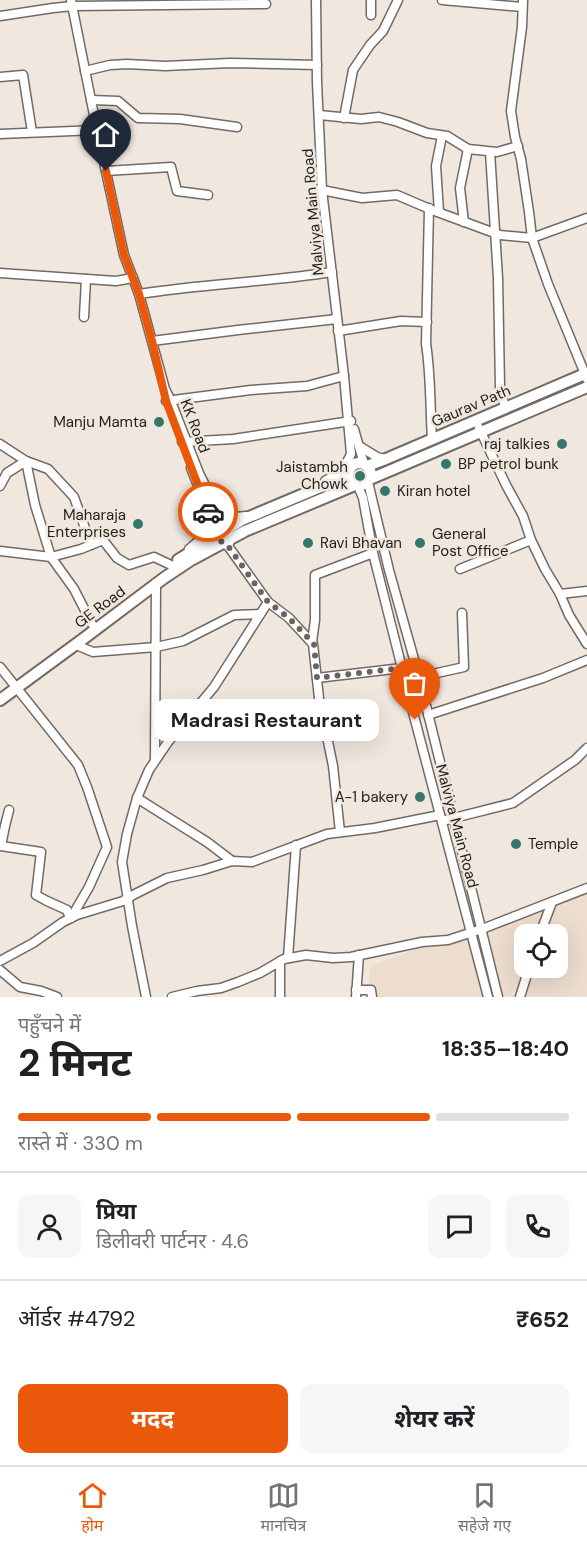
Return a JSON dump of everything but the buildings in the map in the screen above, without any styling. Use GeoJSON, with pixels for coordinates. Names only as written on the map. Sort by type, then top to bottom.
{"type":"FeatureCollection","features":[{"type":"Feature","properties":{"kind":"main road","name":"Gaurav Path"},"geometry":{"type":"LineString","coordinates":[[365,465],[387,459],[586,375]]}},
{"type":"Feature","properties":{"kind":"main road"},"geometry":{"type":"LineString","coordinates":[[0,692],[14,686],[92,624],[173,568],[181,558],[587,387]]}},
{"type":"Feature","properties":{"kind":"main road"},"geometry":{"type":"LineString","coordinates":[[225,538],[253,515],[342,478],[357,463],[365,465],[371,472],[363,483]]}},
{"type":"Feature","properties":{"kind":"main road"},"geometry":{"type":"LineString","coordinates":[[348,474],[350,481],[363,483]]}},
{"type":"Feature","properties":{"kind":"main road","name":"GE Road"},"geometry":{"type":"LineString","coordinates":[[0,700],[14,686],[76,645],[156,584],[173,568],[225,538]]}},
{"type":"Feature","properties":{"kind":"street","name":"Malviya Main Road"},"geometry":{"type":"LineString","coordinates":[[316,0],[322,190],[350,421]]}},
{"type":"Feature","properties":{"kind":"street"},"geometry":{"type":"LineString","coordinates":[[371,0],[371,15]]}},
{"type":"Feature","properties":{"kind":"street"},"geometry":{"type":"LineString","coordinates":[[344,118],[353,70],[383,31],[398,0]]}},
{"type":"Feature","properties":{"kind":"street"},"geometry":{"type":"LineString","coordinates":[[442,0],[523,3],[511,111],[530,212],[532,238],[548,284],[586,375]]}},
{"type":"Feature","properties":{"kind":"street"},"geometry":{"type":"LineString","coordinates":[[0,16],[72,3],[266,4]]}},
{"type":"Feature","properties":{"kind":"street","name":"KK Road"},"geometry":{"type":"LineString","coordinates":[[72,3],[124,255],[139,294],[168,400],[209,514],[225,538]]}},
{"type":"Feature","properties":{"kind":"street"},"geometry":{"type":"LineString","coordinates":[[85,70],[127,64],[317,65]]}},
{"type":"Feature","properties":{"kind":"street"},"geometry":{"type":"LineString","coordinates":[[0,77],[23,75],[32,132]]}},
{"type":"Feature","properties":{"kind":"street"},"geometry":{"type":"LineString","coordinates":[[91,100],[118,101],[138,118],[180,119],[237,127]]}},
{"type":"Feature","properties":{"kind":"street"},"geometry":{"type":"LineString","coordinates":[[319,115],[361,119],[380,117],[427,133],[447,136],[468,149],[497,153],[518,146]]}},
{"type":"Feature","properties":{"kind":"street"},"geometry":{"type":"LineString","coordinates":[[0,134],[97,130]]}},
{"type":"Feature","properties":{"kind":"street"},"geometry":{"type":"LineString","coordinates":[[439,212],[436,166],[442,136]]}},
{"type":"Feature","properties":{"kind":"street"},"geometry":{"type":"LineString","coordinates":[[464,222],[460,188],[468,149]]}},
{"type":"Feature","properties":{"kind":"street"},"geometry":{"type":"LineString","coordinates":[[490,152],[496,234],[500,387],[505,408]]}},
{"type":"Feature","properties":{"kind":"street"},"geometry":{"type":"LineString","coordinates":[[106,171],[171,167],[177,191],[208,195]]}},
{"type":"Feature","properties":{"kind":"street"},"geometry":{"type":"LineString","coordinates":[[322,190],[362,198],[397,195],[500,235],[532,238],[587,218]]}},
{"type":"Feature","properties":{"kind":"street"},"geometry":{"type":"LineString","coordinates":[[429,208],[426,344],[429,362],[432,439]]}},
{"type":"Feature","properties":{"kind":"street"},"geometry":{"type":"LineString","coordinates":[[139,294],[332,272]]}},
{"type":"Feature","properties":{"kind":"street"},"geometry":{"type":"LineString","coordinates":[[0,273],[116,281],[133,278]]}},
{"type":"Feature","properties":{"kind":"street"},"geometry":{"type":"LineString","coordinates":[[84,317],[86,279]]}},
{"type":"Feature","properties":{"kind":"street"},"geometry":{"type":"LineString","coordinates":[[152,341],[337,319]]}},
{"type":"Feature","properties":{"kind":"street"},"geometry":{"type":"LineString","coordinates":[[338,331],[401,321],[427,322]]}},
{"type":"Feature","properties":{"kind":"street"},"geometry":{"type":"LineString","coordinates":[[168,400],[307,386],[344,376]]}},
{"type":"Feature","properties":{"kind":"street"},"geometry":{"type":"LineString","coordinates":[[184,442],[233,439],[350,421]]}},
{"type":"Feature","properties":{"kind":"street"},"geometry":{"type":"LineString","coordinates":[[350,421],[365,465]]}},
{"type":"Feature","properties":{"kind":"street"},"geometry":{"type":"LineString","coordinates":[[303,494],[311,487],[343,470],[351,453],[350,421]]}},
{"type":"Feature","properties":{"kind":"street"},"geometry":{"type":"LineString","coordinates":[[475,421],[523,516],[531,540],[546,570],[587,644]]}},
{"type":"Feature","properties":{"kind":"street","name":"KK Road"},"geometry":{"type":"LineString","coordinates":[[184,442],[220,515],[225,538]]}},
{"type":"Feature","properties":{"kind":"street"},"geometry":{"type":"LineString","coordinates":[[0,444],[26,461],[48,469],[74,497],[91,545]]}},
{"type":"Feature","properties":{"kind":"street"},"geometry":{"type":"LineString","coordinates":[[359,446],[377,457],[387,459]]}},
{"type":"Feature","properties":{"kind":"street"},"geometry":{"type":"LineString","coordinates":[[0,486],[7,473],[26,461]]}},
{"type":"Feature","properties":{"kind":"street"},"geometry":{"type":"LineString","coordinates":[[26,461],[35,506],[51,557],[74,589],[92,624]]}},
{"type":"Feature","properties":{"kind":"street","name":"Malviya Main Road"},"geometry":{"type":"LineString","coordinates":[[363,483],[374,513],[419,677],[498,997]]}},
{"type":"Feature","properties":{"kind":"street","name":"Malviya Main Road"},"geometry":{"type":"LineString","coordinates":[[363,483],[363,498],[374,553],[488,997]]}},
{"type":"Feature","properties":{"kind":"street"},"geometry":{"type":"LineString","coordinates":[[181,558],[206,534],[209,514]]}},
{"type":"Feature","properties":{"kind":"street"},"geometry":{"type":"LineString","coordinates":[[220,515],[226,518],[253,515]]}},
{"type":"Feature","properties":{"kind":"street"},"geometry":{"type":"LineString","coordinates":[[225,538],[268,602],[289,618],[314,644],[325,732],[333,766],[340,832]]}},
{"type":"Feature","properties":{"kind":"street"},"geometry":{"type":"LineString","coordinates":[[0,551],[51,557],[103,540],[117,558],[129,565],[154,557],[173,568]]}},
{"type":"Feature","properties":{"kind":"street"},"geometry":{"type":"LineString","coordinates":[[460,568],[531,540]]}},
{"type":"Feature","properties":{"kind":"street"},"geometry":{"type":"LineString","coordinates":[[312,642],[315,620],[315,575],[374,553]]}},
{"type":"Feature","properties":{"kind":"street"},"geometry":{"type":"LineString","coordinates":[[155,761],[156,584]]}},
{"type":"Feature","properties":{"kind":"street"},"geometry":{"type":"LineString","coordinates":[[560,594],[587,591]]}},
{"type":"Feature","properties":{"kind":"street"},"geometry":{"type":"LineString","coordinates":[[146,997],[122,862],[126,834],[137,798],[155,761],[214,687],[268,602]]}},
{"type":"Feature","properties":{"kind":"street"},"geometry":{"type":"LineString","coordinates":[[419,677],[465,667],[462,613]]}},
{"type":"Feature","properties":{"kind":"street"},"geometry":{"type":"LineString","coordinates":[[76,645],[93,652],[156,647],[183,641],[234,615],[260,614]]}},
{"type":"Feature","properties":{"kind":"street"},"geometry":{"type":"LineString","coordinates":[[428,715],[543,678],[587,660]]}},
{"type":"Feature","properties":{"kind":"street"},"geometry":{"type":"LineString","coordinates":[[0,667],[78,765],[107,847],[122,862]]}},
{"type":"Feature","properties":{"kind":"street"},"geometry":{"type":"LineString","coordinates":[[317,678],[402,668]]}},
{"type":"Feature","properties":{"kind":"street"},"geometry":{"type":"LineString","coordinates":[[0,961],[33,943],[70,918],[123,901],[167,878],[232,861],[252,862],[327,834],[454,817],[513,803],[566,767],[587,748]]}},
{"type":"Feature","properties":{"kind":"street"},"geometry":{"type":"LineString","coordinates":[[137,798],[207,842],[232,861]]}},
{"type":"Feature","properties":{"kind":"street"},"geometry":{"type":"LineString","coordinates":[[9,810],[1,846],[41,852],[36,895],[67,909],[70,918]]}},
{"type":"Feature","properties":{"kind":"street"},"geometry":{"type":"LineString","coordinates":[[280,997],[296,845]]}},
{"type":"Feature","properties":{"kind":"street"},"geometry":{"type":"LineString","coordinates":[[70,918],[89,887],[107,847]]}},
{"type":"Feature","properties":{"kind":"street"},"geometry":{"type":"LineString","coordinates":[[172,997],[221,988],[260,973],[284,959],[306,955],[333,958],[359,955],[422,942],[448,940],[587,888]]}},
{"type":"Feature","properties":{"kind":"street"},"geometry":{"type":"LineString","coordinates":[[544,924],[552,902]]}},
{"type":"Feature","properties":{"kind":"street"},"geometry":{"type":"LineString","coordinates":[[359,955],[356,994],[371,990],[372,997]]}},
{"type":"Feature","properties":{"kind":"street"},"geometry":{"type":"LineString","coordinates":[[0,970],[20,987],[57,997]]}},
{"type":"Feature","properties":{"kind":"street"},"geometry":{"type":"LineString","coordinates":[[520,997],[526,978]]}},
{"type":"Feature","properties":{"kind":"shaded area"},"geometry":{"type":"Polygon","coordinates":[[[587,887],[587,997],[368,997],[370,966],[587,887]]]}},
{"type":"Feature","properties":{"kind":"way so far"},"geometry":{"type":"LineString","coordinates":[[208,512],[222,543],[228,546],[268,602],[289,618],[314,644],[317,678],[402,668],[415,720]]}},
{"type":"Feature","properties":{"kind":"place","name":"Manju Mamta"},"geometry":{"type":"Point","coordinates":[159,422]}},
{"type":"Feature","properties":{"kind":"place","name":"raj talkies"},"geometry":{"type":"Point","coordinates":[562,444]}},
{"type":"Feature","properties":{"kind":"place","name":"BP petrol bunk"},"geometry":{"type":"Point","coordinates":[446,464]}},
{"type":"Feature","properties":{"kind":"place","name":"Jaistambh Chowk"},"geometry":{"type":"Point","coordinates":[360,476]}},
{"type":"Feature","properties":{"kind":"place","name":"Kiran hotel"},"geometry":{"type":"Point","coordinates":[385,491]}},
{"type":"Feature","properties":{"kind":"place","name":"Maharaja Enterprises"},"geometry":{"type":"Point","coordinates":[138,524]}},
{"type":"Feature","properties":{"kind":"place","name":"Ravi Bhavan"},"geometry":{"type":"Point","coordinates":[308,543]}},
{"type":"Feature","properties":{"kind":"place","name":"General Post Office"},"geometry":{"type":"Point","coordinates":[420,543]}},
{"type":"Feature","properties":{"kind":"place","name":"Madrasi Restaurant"},"geometry":{"type":"Point","coordinates":[415,720]}},
{"type":"Feature","properties":{"kind":"place","name":"A-1 bakery"},"geometry":{"type":"Point","coordinates":[420,797]}},
{"type":"Feature","properties":{"kind":"place","name":"Temple"},"geometry":{"type":"Point","coordinates":[516,844]}},
{"type":"Feature","properties":{"kind":"route"},"geometry":{"type":"LineString","coordinates":[[106,171],[124,255],[139,294],[166,401],[208,512]]}}]}
